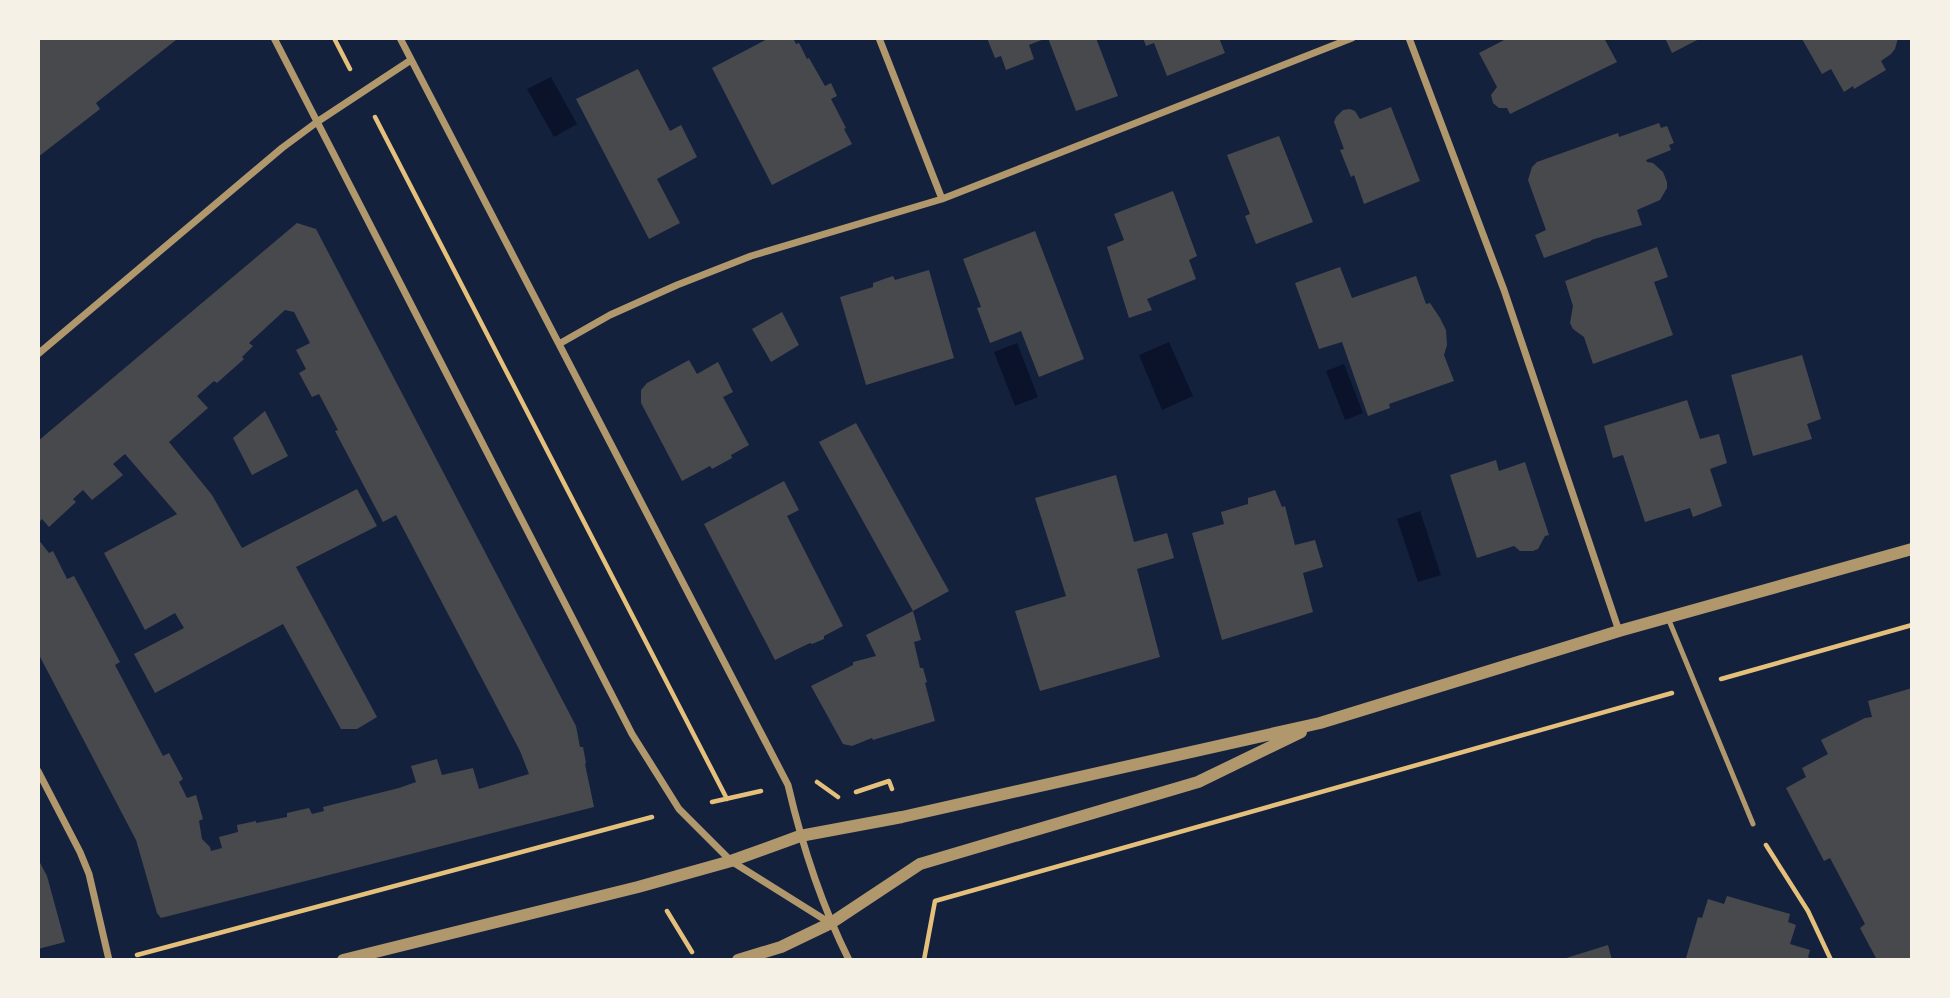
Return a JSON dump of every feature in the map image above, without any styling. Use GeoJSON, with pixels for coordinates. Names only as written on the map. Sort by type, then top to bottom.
{"type":"FeatureCollection","features":[{"type":"Feature","properties":{"kind":"street"},"geometry":{"type":"LineString","coordinates":[[274,38],[632,734],[679,809],[731,862],[831,923]]}},
{"type":"Feature","properties":{"kind":"street"},"geometry":{"type":"LineString","coordinates":[[400,38],[788,785],[800,836],[831,923],[849,960]]}},
{"type":"Feature","properties":{"kind":"street"},"geometry":{"type":"LineString","coordinates":[[879,38],[942,199]]}},
{"type":"Feature","properties":{"kind":"street"},"geometry":{"type":"LineString","coordinates":[[559,344],[610,314],[751,256],[942,199],[1352,38]]}},
{"type":"Feature","properties":{"kind":"street"},"geometry":{"type":"LineString","coordinates":[[1409,38],[1504,290],[1619,631]]}},
{"type":"Feature","properties":{"kind":"street"},"geometry":{"type":"LineString","coordinates":[[38,354],[282,148],[411,60]]}},
{"type":"Feature","properties":{"kind":"street"},"geometry":{"type":"LineString","coordinates":[[343,960],[731,862],[800,836],[915,814],[1320,723],[1619,631],[1912,549]]}},
{"type":"Feature","properties":{"kind":"street"},"geometry":{"type":"LineString","coordinates":[[738,960],[781,947],[831,923],[920,864],[1198,782],[1320,723]]}},
{"type":"Feature","properties":{"kind":"street"},"geometry":{"type":"LineString","coordinates":[[38,771],[89,874],[109,960]]}},
{"type":"Feature","properties":{"kind":"lane"},"geometry":{"type":"LineString","coordinates":[[1668,618],[1753,824]]}},
{"type":"Feature","properties":{"kind":"path"},"geometry":{"type":"LineString","coordinates":[[334,38],[727,799]]}},
{"type":"Feature","properties":{"kind":"path"},"geometry":{"type":"LineString","coordinates":[[924,960],[935,901],[1912,625]]}},
{"type":"Feature","properties":{"kind":"path"},"geometry":{"type":"LineString","coordinates":[[136,956],[679,809],[813,779],[839,798]]}},
{"type":"Feature","properties":{"kind":"path"},"geometry":{"type":"LineString","coordinates":[[852,794],[890,781]]}},
{"type":"Feature","properties":{"kind":"path"},"geometry":{"type":"LineString","coordinates":[[1753,824],[1808,911],[1831,960]]}},
{"type":"Feature","properties":{"kind":"path"},"geometry":{"type":"LineString","coordinates":[[664,905],[692,952]]}},
{"type":"Feature","properties":{"kind":"water"},"geometry":{"type":"Polygon","coordinates":[[[551,77],[577,124],[554,137],[527,89],[551,77]]]}},
{"type":"Feature","properties":{"kind":"water"},"geometry":{"type":"Polygon","coordinates":[[[1169,342],[1193,396],[1162,410],[1139,355],[1169,342]]]}},
{"type":"Feature","properties":{"kind":"water"},"geometry":{"type":"Polygon","coordinates":[[[1017,343],[1038,397],[1015,406],[994,352],[1017,343]]]}},
{"type":"Feature","properties":{"kind":"water"},"geometry":{"type":"Polygon","coordinates":[[[1344,364],[1363,413],[1345,420],[1326,371],[1344,364]]]}},
{"type":"Feature","properties":{"kind":"water"},"geometry":{"type":"Polygon","coordinates":[[[1420,511],[1441,575],[1418,582],[1397,519],[1420,511]]]}},
{"type":"Feature","properties":{"kind":"building"},"geometry":{"type":"Polygon","coordinates":[[[38,38],[176,40],[96,103],[100,109],[38,157],[38,38]]]}},
{"type":"Feature","properties":{"kind":"building"},"geometry":{"type":"Polygon","coordinates":[[[769,38],[793,38],[796,44],[799,43],[807,59],[809,58],[825,86],[831,83],[837,96],[831,99],[852,144],[772,185],[712,68],[769,38]]]}},
{"type":"Feature","properties":{"kind":"building"},"geometry":{"type":"Polygon","coordinates":[[[987,38],[1044,39],[1029,45],[1034,59],[1006,70],[1001,56],[995,58],[987,38]]]}},
{"type":"Feature","properties":{"kind":"building"},"geometry":{"type":"Polygon","coordinates":[[[1048,38],[1096,38],[1118,96],[1076,111],[1048,38]]]}},
{"type":"Feature","properties":{"kind":"building"},"geometry":{"type":"Polygon","coordinates":[[[1143,38],[1219,38],[1225,53],[1167,76],[1154,43],[1146,46],[1143,38]]]}},
{"type":"Feature","properties":{"kind":"building"},"geometry":{"type":"Polygon","coordinates":[[[1508,38],[1604,38],[1617,62],[1510,114],[1507,108],[1499,108],[1493,103],[1491,95],[1497,87],[1479,53],[1508,38]]]}},
{"type":"Feature","properties":{"kind":"building"},"geometry":{"type":"Polygon","coordinates":[[[1665,38],[1701,38],[1672,53],[1665,38]]]}},
{"type":"Feature","properties":{"kind":"building"},"geometry":{"type":"Polygon","coordinates":[[[1803,38],[1898,38],[1895,49],[1881,61],[1886,70],[1844,92],[1831,69],[1822,74],[1803,38]]]}},
{"type":"Feature","properties":{"kind":"building"},"geometry":{"type":"Polygon","coordinates":[[[638,69],[670,131],[681,125],[697,157],[657,179],[680,223],[649,239],[576,99],[638,69]]]}},
{"type":"Feature","properties":{"kind":"building"},"geometry":{"type":"Polygon","coordinates":[[[1391,107],[1420,181],[1364,204],[1354,175],[1351,177],[1340,150],[1344,149],[1334,122],[1343,110],[1355,111],[1360,119],[1391,107]]]}},
{"type":"Feature","properties":{"kind":"building"},"geometry":{"type":"Polygon","coordinates":[[[1659,123],[1661,128],[1667,126],[1674,143],[1669,145],[1671,150],[1646,160],[1663,172],[1667,188],[1660,200],[1637,210],[1642,225],[1544,258],[1535,235],[1546,230],[1528,180],[1532,167],[1537,162],[1618,133],[1619,137],[1659,123]]]}},
{"type":"Feature","properties":{"kind":"building"},"geometry":{"type":"Polygon","coordinates":[[[1279,136],[1313,222],[1256,244],[1245,216],[1250,214],[1227,155],[1279,136]]]}},
{"type":"Feature","properties":{"kind":"building"},"geometry":{"type":"Polygon","coordinates":[[[1173,191],[1197,256],[1189,260],[1196,279],[1147,299],[1152,310],[1129,318],[1107,247],[1124,240],[1114,214],[1173,191]]]}},
{"type":"Feature","properties":{"kind":"building"},"geometry":{"type":"Polygon","coordinates":[[[297,223],[316,229],[576,726],[580,747],[583,747],[594,807],[161,918],[157,913],[136,840],[38,653],[38,539],[49,553],[53,551],[67,579],[74,576],[120,662],[115,665],[163,756],[169,753],[183,779],[179,782],[187,798],[196,795],[203,819],[199,821],[202,839],[211,851],[222,848],[219,837],[238,832],[237,825],[287,817],[287,813],[309,808],[312,814],[324,811],[323,807],[399,788],[416,782],[411,766],[437,759],[442,775],[473,768],[479,789],[529,774],[520,751],[396,515],[383,522],[335,431],[338,430],[319,394],[312,397],[299,373],[306,369],[296,350],[310,343],[294,312],[285,310],[249,343],[253,346],[242,357],[244,359],[217,383],[214,381],[197,396],[208,408],[169,442],[212,495],[242,548],[357,489],[377,526],[296,567],[377,717],[357,729],[341,729],[283,624],[155,693],[134,654],[184,628],[175,613],[145,630],[104,553],[177,514],[125,454],[113,464],[123,475],[92,500],[83,490],[73,499],[76,502],[49,527],[42,519],[38,523],[38,441],[297,223]]]}},
{"type":"Feature","properties":{"kind":"building"},"geometry":{"type":"Polygon","coordinates":[[[1035,231],[1084,359],[1039,377],[1021,331],[990,343],[977,308],[981,307],[963,259],[1035,231]]]}},
{"type":"Feature","properties":{"kind":"building"},"geometry":{"type":"Polygon","coordinates":[[[1657,247],[1668,277],[1654,282],[1673,335],[1593,364],[1584,337],[1573,329],[1570,323],[1573,306],[1565,281],[1657,247]]]}},
{"type":"Feature","properties":{"kind":"building"},"geometry":{"type":"Polygon","coordinates":[[[1340,267],[1352,298],[1416,276],[1426,304],[1430,303],[1446,330],[1447,345],[1444,355],[1454,381],[1389,404],[1390,408],[1368,416],[1342,342],[1319,349],[1295,283],[1340,267]]]}},
{"type":"Feature","properties":{"kind":"building"},"geometry":{"type":"Polygon","coordinates":[[[929,270],[954,358],[866,385],[840,297],[873,287],[873,283],[893,276],[895,280],[929,270]]]}},
{"type":"Feature","properties":{"kind":"building"},"geometry":{"type":"Polygon","coordinates":[[[782,312],[799,345],[771,362],[752,329],[782,312]]]}},
{"type":"Feature","properties":{"kind":"building"},"geometry":{"type":"Polygon","coordinates":[[[1802,355],[1821,419],[1807,424],[1812,439],[1753,456],[1731,375],[1802,355]]]}},
{"type":"Feature","properties":{"kind":"building"},"geometry":{"type":"Polygon","coordinates":[[[689,360],[697,374],[718,362],[733,392],[723,397],[749,445],[712,469],[710,466],[682,481],[641,403],[641,390],[647,383],[689,360]]]}},
{"type":"Feature","properties":{"kind":"building"},"geometry":{"type":"Polygon","coordinates":[[[1687,400],[1700,439],[1719,434],[1727,463],[1710,469],[1722,506],[1693,517],[1690,508],[1645,522],[1623,455],[1613,458],[1604,426],[1687,400]]]}},
{"type":"Feature","properties":{"kind":"building"},"geometry":{"type":"Polygon","coordinates":[[[265,411],[288,456],[252,475],[233,438],[265,411]]]}},
{"type":"Feature","properties":{"kind":"building"},"geometry":{"type":"Polygon","coordinates":[[[856,423],[949,591],[913,611],[819,442],[856,423]]]}},
{"type":"Feature","properties":{"kind":"building"},"geometry":{"type":"Polygon","coordinates":[[[1496,460],[1499,471],[1525,462],[1549,535],[1545,536],[1538,549],[1533,551],[1520,551],[1514,546],[1477,558],[1450,475],[1496,460]]]}},
{"type":"Feature","properties":{"kind":"building"},"geometry":{"type":"Polygon","coordinates":[[[1116,475],[1134,542],[1167,533],[1174,558],[1137,569],[1160,657],[1040,691],[1015,611],[1066,596],[1035,498],[1116,475]]]}},
{"type":"Feature","properties":{"kind":"building"},"geometry":{"type":"Polygon","coordinates":[[[784,481],[799,510],[787,516],[843,626],[824,636],[824,639],[775,660],[704,524],[784,481]]]}},
{"type":"Feature","properties":{"kind":"building"},"geometry":{"type":"Polygon","coordinates":[[[1275,490],[1282,507],[1285,506],[1295,545],[1315,540],[1323,567],[1303,573],[1313,612],[1222,640],[1192,533],[1224,524],[1221,512],[1248,504],[1248,498],[1275,490]]]}},
{"type":"Feature","properties":{"kind":"building"},"geometry":{"type":"Polygon","coordinates":[[[913,611],[921,640],[914,642],[920,668],[923,668],[927,682],[925,683],[935,721],[852,746],[843,744],[811,686],[853,665],[853,662],[876,656],[866,635],[913,611]]]}},
{"type":"Feature","properties":{"kind":"building"},"geometry":{"type":"Polygon","coordinates":[[[1912,688],[1912,960],[1877,960],[1860,928],[1865,924],[1830,858],[1824,861],[1786,788],[1806,777],[1802,768],[1828,754],[1821,740],[1872,717],[1868,701],[1912,688]]]}},
{"type":"Feature","properties":{"kind":"building"},"geometry":{"type":"Polygon","coordinates":[[[38,859],[47,876],[65,942],[38,949],[38,859]]]}},
{"type":"Feature","properties":{"kind":"building"},"geometry":{"type":"Polygon","coordinates":[[[1727,896],[1790,914],[1788,922],[1796,925],[1790,944],[1810,950],[1808,957],[1814,960],[1686,958],[1698,917],[1702,918],[1708,899],[1724,904],[1727,896]]]}},
{"type":"Feature","properties":{"kind":"building"},"geometry":{"type":"Polygon","coordinates":[[[1608,945],[1612,960],[1563,959],[1608,945]]]}}]}
